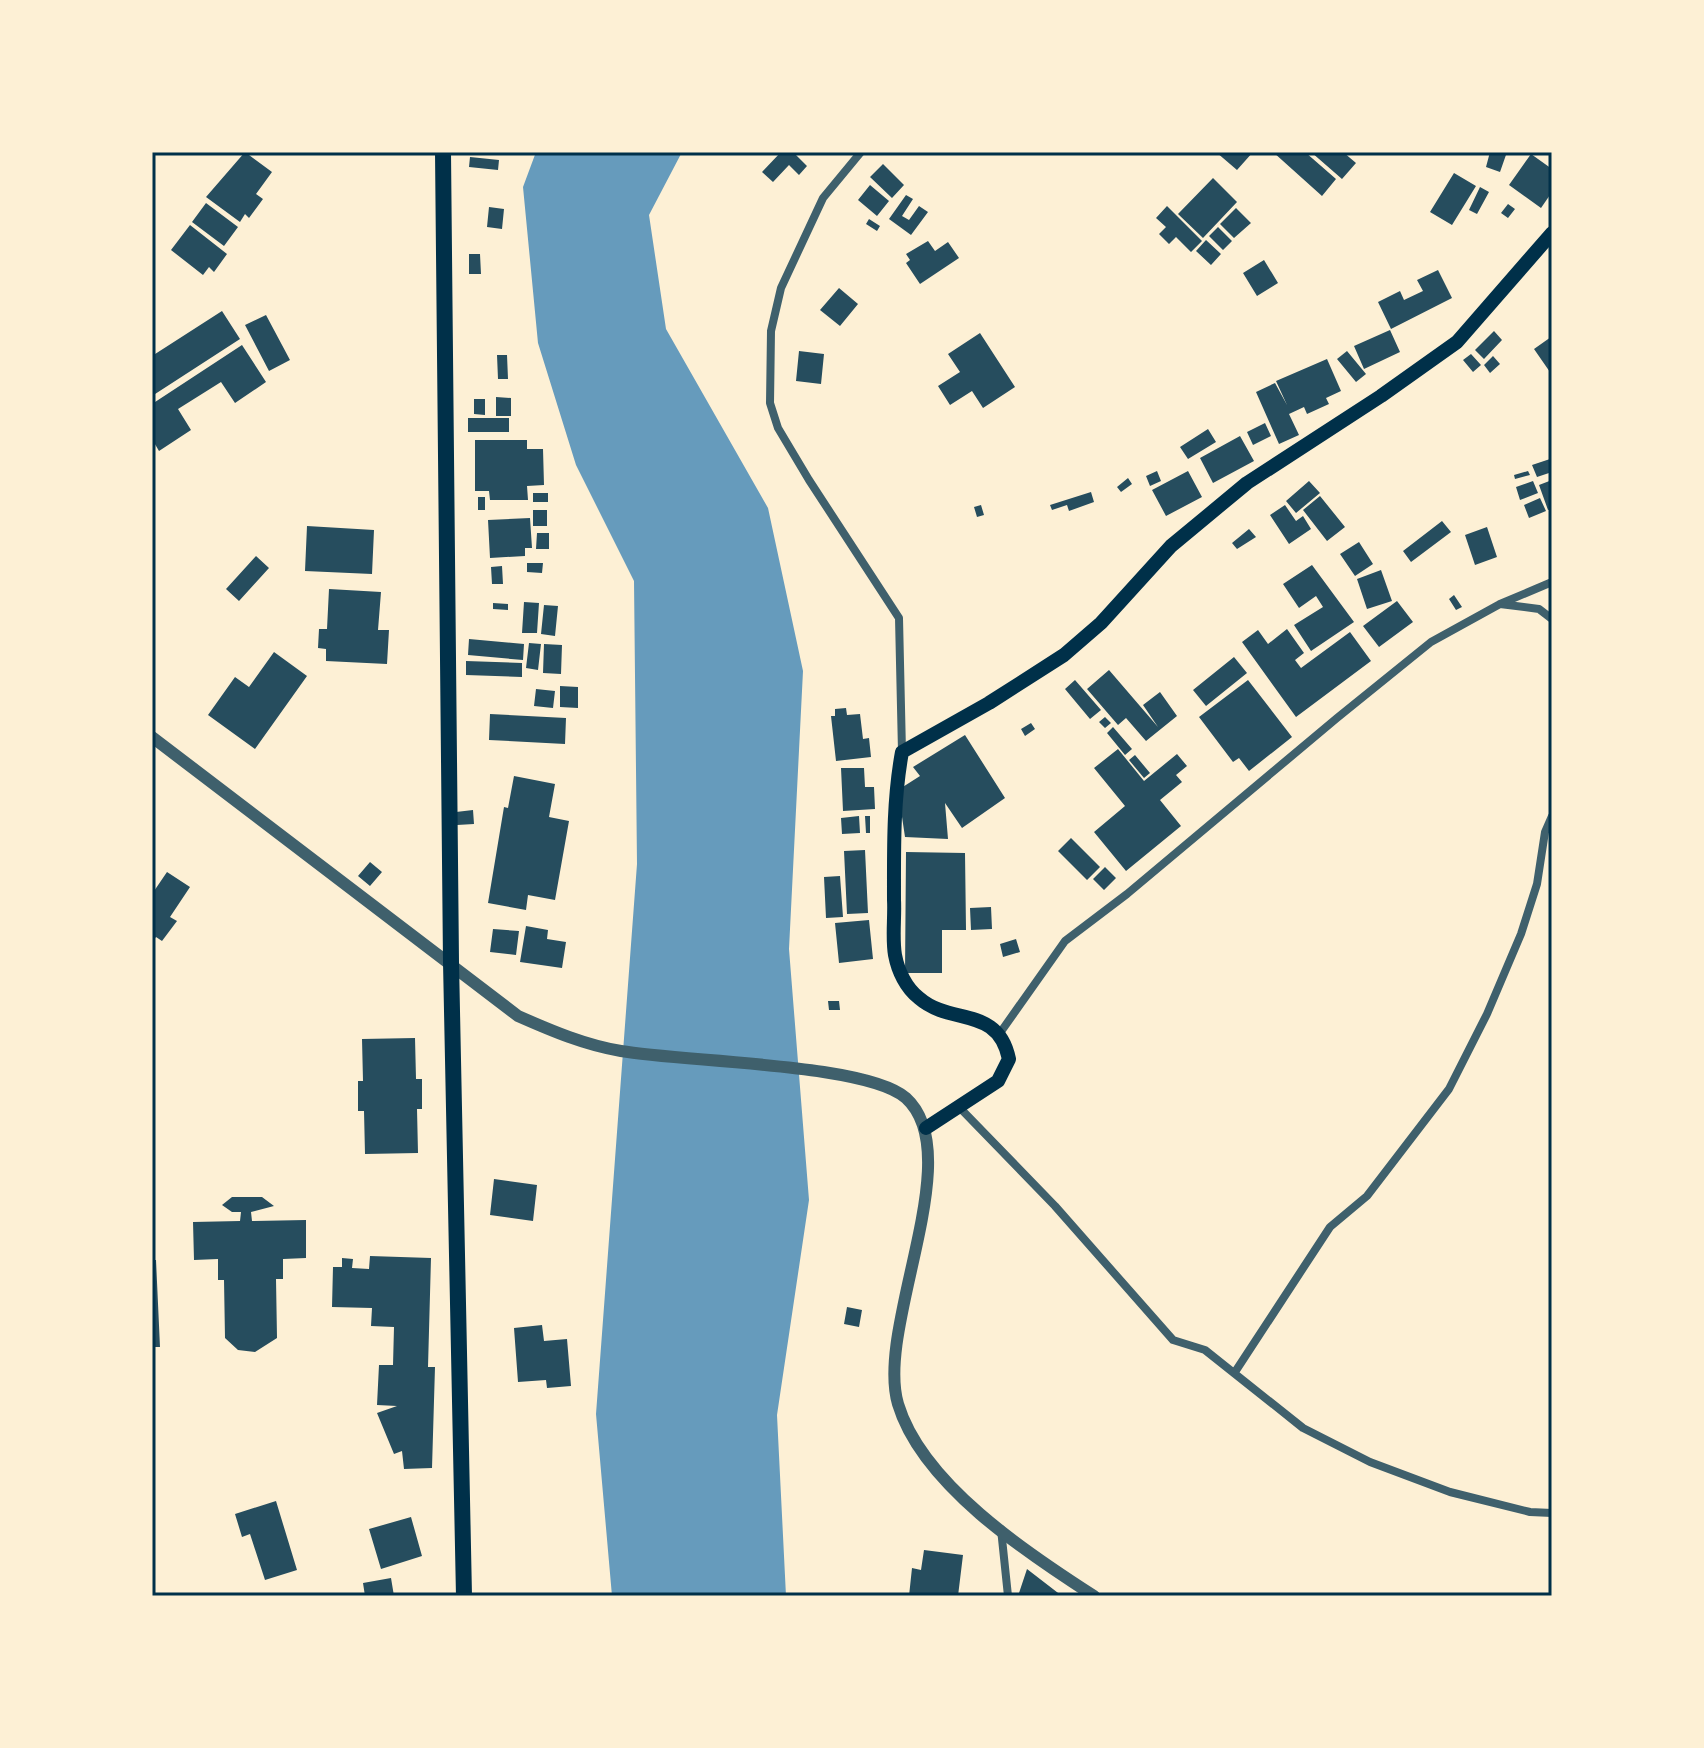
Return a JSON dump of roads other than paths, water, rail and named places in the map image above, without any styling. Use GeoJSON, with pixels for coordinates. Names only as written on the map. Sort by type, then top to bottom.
{"type":"FeatureCollection","features":[{"type":"Feature","properties":{"kind":"main road"},"geometry":{"type":"LineString","coordinates":[[443,152],[451,962],[464,1596]]}},
{"type":"Feature","properties":{"kind":"main road"},"geometry":{"type":"LineString","coordinates":[[926,1128],[998,1081],[1009,1059],[1000,1033],[981,1020],[954,1014],[921,1000],[902,977],[895,954],[893,841],[902,752],[989,703],[1064,655],[1101,623],[1171,546],[1247,483],[1381,396],[1457,342],[1552,233]]}},
{"type":"Feature","properties":{"kind":"street"},"geometry":{"type":"LineString","coordinates":[[861,152],[823,198],[781,288],[771,331],[770,403],[778,428],[809,480],[899,618],[902,752]]}},
{"type":"Feature","properties":{"kind":"street"},"geometry":{"type":"LineString","coordinates":[[1000,1033],[1065,941],[1431,642],[1500,604],[1552,582]]}},
{"type":"Feature","properties":{"kind":"street"},"geometry":{"type":"LineString","coordinates":[[1500,604],[1539,609],[1552,619]]}},
{"type":"Feature","properties":{"kind":"street"},"geometry":{"type":"LineString","coordinates":[[152,737],[518,1016],[566,1037],[622,1051],[869,1079],[906,1098],[926,1128],[929,1173],[894,1367],[898,1405],[921,1447],[955,1493],[1094,1596]]}},
{"type":"Feature","properties":{"kind":"street"},"geometry":{"type":"LineString","coordinates":[[1235,1372],[1330,1227],[1367,1196],[1449,1089],[1487,1014],[1521,934],[1537,884],[1545,832],[1552,816]]}},
{"type":"Feature","properties":{"kind":"street"},"geometry":{"type":"LineString","coordinates":[[959,1107],[1055,1206],[1173,1340],[1205,1350],[1303,1428],[1370,1462],[1450,1492],[1530,1512],[1552,1513]]}},
{"type":"Feature","properties":{"kind":"street"},"geometry":{"type":"LineString","coordinates":[[1001,1529],[1008,1596]]}},
{"type":"Feature","properties":{"kind":"water"},"geometry":{"type":"Polygon","coordinates":[[[536,152],[682,152],[649,215],[666,329],[768,508],[803,671],[789,949],[809,1200],[777,1415],[786,1596],[612,1596],[596,1414],[637,864],[634,581],[576,465],[538,343],[523,187],[536,152]]]}}]}
